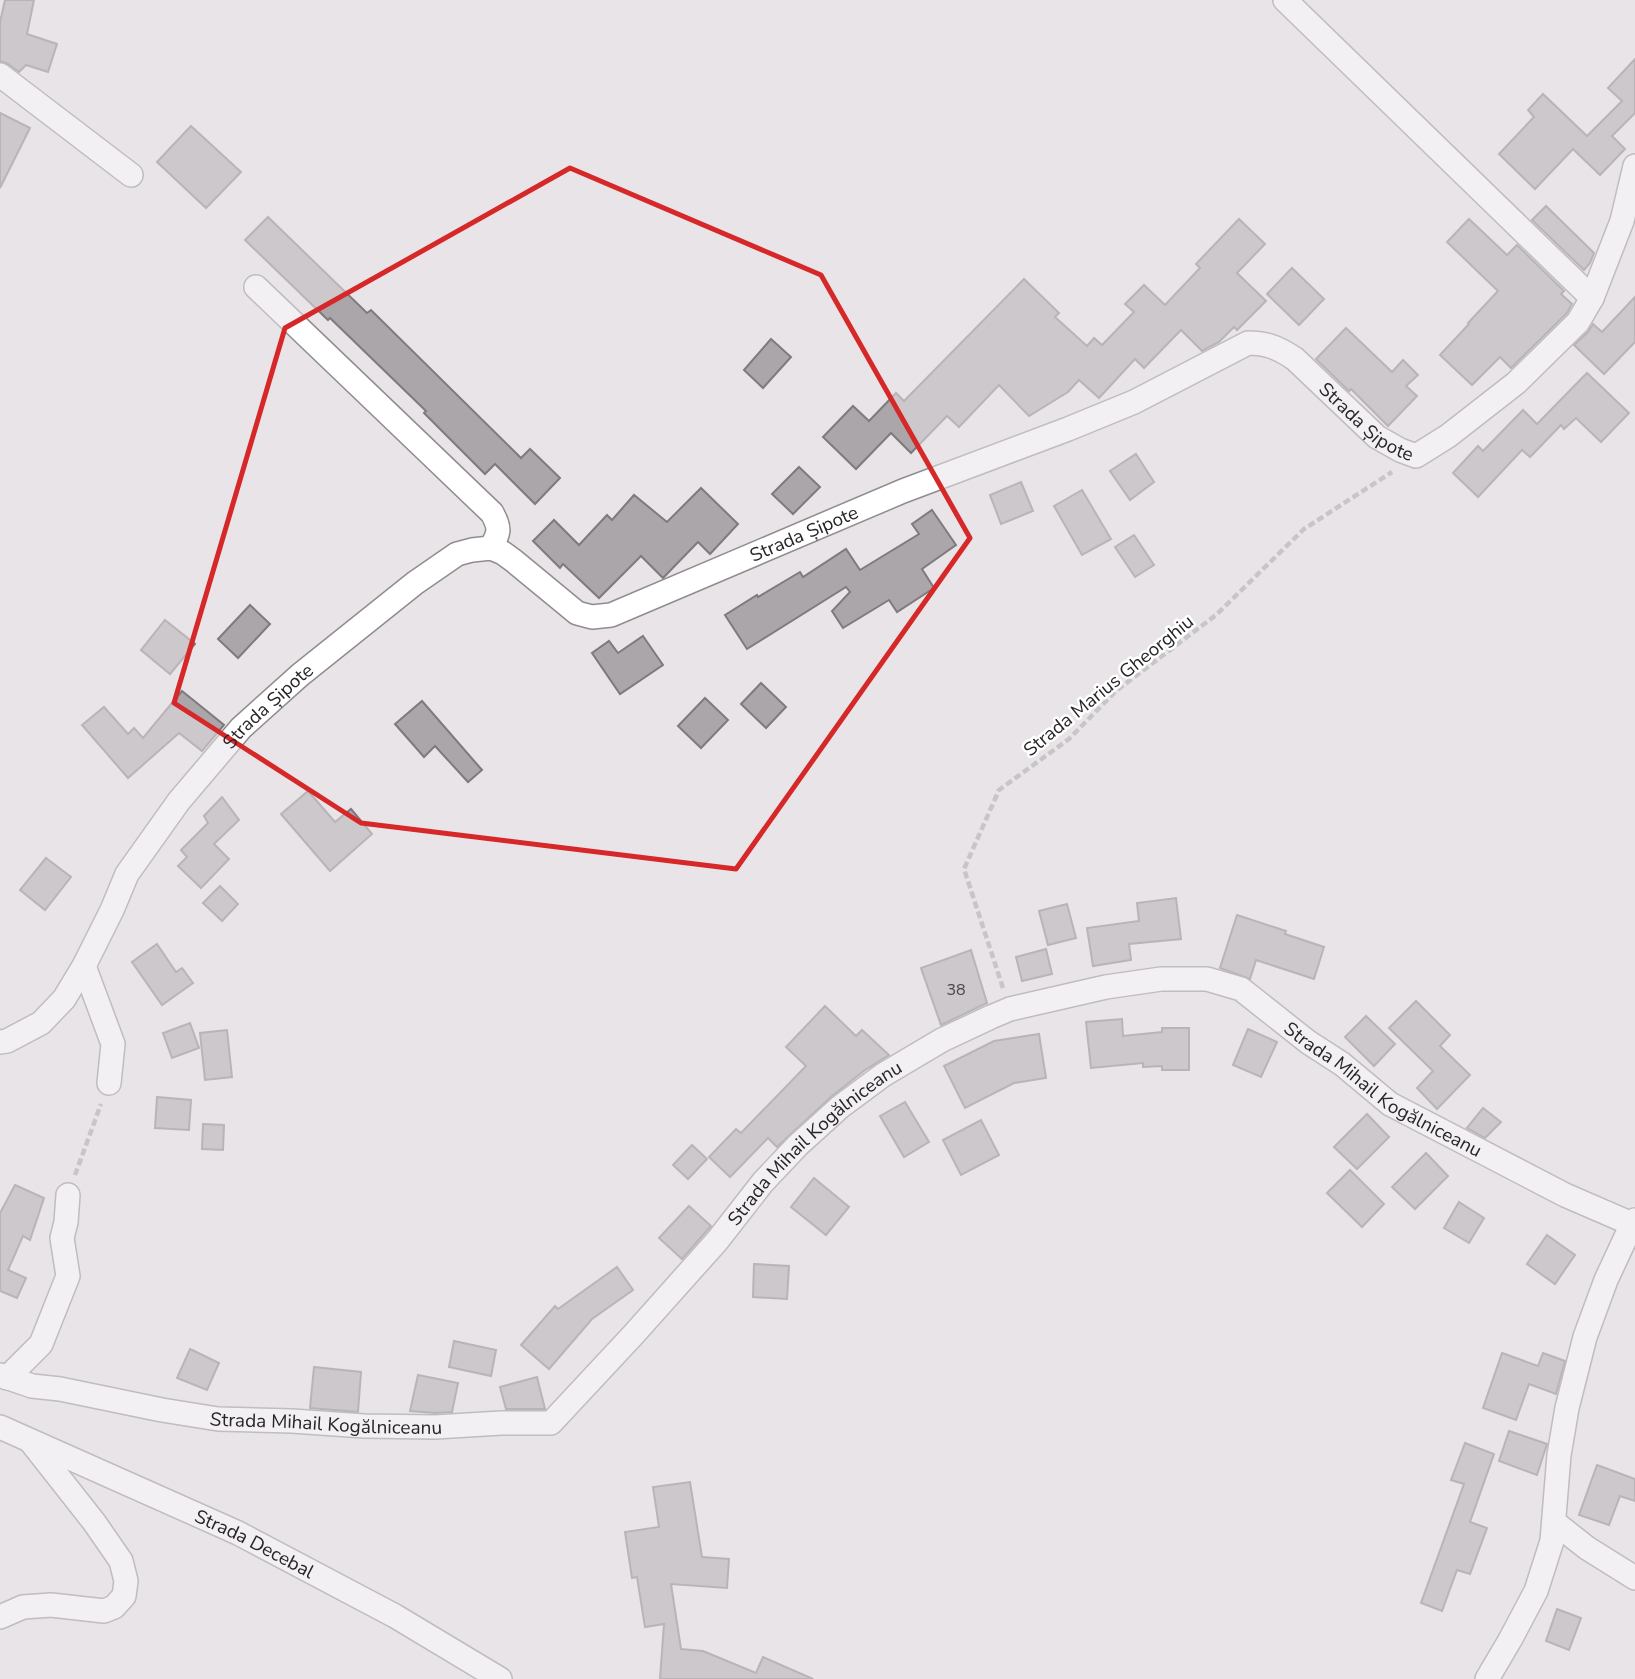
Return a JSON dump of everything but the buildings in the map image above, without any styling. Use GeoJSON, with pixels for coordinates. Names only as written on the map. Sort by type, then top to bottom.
{"type":"FeatureCollection","features":[{"type":"Feature","properties":{"kind":"street"},"geometry":{"type":"LineString","coordinates":[[1285,0],[1592,298]]}},
{"type":"Feature","properties":{"kind":"street"},"geometry":{"type":"LineString","coordinates":[[0,75],[131,175]]}},
{"type":"Feature","properties":{"kind":"street","name":"Strada Șipote"},"geometry":{"type":"LineString","coordinates":[[0,1042],[41,1023],[64,999],[84,966],[127,874],[179,801],[241,728],[300,675],[415,583],[457,554],[491,548],[514,561],[577,613],[592,617],[611,615],[903,491],[1134,402],[1248,343],[1265,343],[1281,349],[1377,437],[1416,456],[1456,431],[1516,383],[1578,322],[1592,298],[1622,221],[1635,166]]}},
{"type":"Feature","properties":{"kind":"street"},"geometry":{"type":"LineString","coordinates":[[256,287],[492,513],[498,523],[499,534],[491,548]]}},
{"type":"Feature","properties":{"kind":"street"},"geometry":{"type":"LineString","coordinates":[[84,966],[113,1044],[109,1083]]}},
{"type":"Feature","properties":{"kind":"street","name":"Strada Mihail Kogălniceanu"},"geometry":{"type":"LineString","coordinates":[[3,1377],[32,1386],[218,1419],[376,1427],[551,1423],[708,1251],[763,1182],[798,1145],[840,1107],[883,1074],[931,1047],[1010,1009],[1106,987],[1161,979],[1208,979],[1241,989],[1308,1042],[1342,1064],[1390,1104],[1565,1195],[1634,1222]]}},
{"type":"Feature","properties":{"kind":"street"},"geometry":{"type":"LineString","coordinates":[[3,1377],[41,1344],[68,1276],[62,1238],[68,1195]]}},
{"type":"Feature","properties":{"kind":"street"},"geometry":{"type":"LineString","coordinates":[[1487,1679],[1536,1591],[1552,1541],[1561,1443],[1585,1337],[1606,1280],[1634,1222]]}},
{"type":"Feature","properties":{"kind":"street","name":"Strada Decebal"},"geometry":{"type":"LineString","coordinates":[[0,1427],[238,1533],[395,1616],[500,1679]]}},
{"type":"Feature","properties":{"kind":"street"},"geometry":{"type":"LineString","coordinates":[[0,1617],[23,1607],[51,1605],[104,1611],[114,1607],[124,1596],[126,1581],[121,1561],[94,1522],[29,1440]]}},
{"type":"Feature","properties":{"kind":"street"},"geometry":{"type":"LineString","coordinates":[[1554,1522],[1587,1548],[1635,1578]]}},
{"type":"Feature","properties":{"kind":"path","name":"Strada Marius Gheorghiu"},"geometry":{"type":"LineString","coordinates":[[1010,1009],[964,869],[999,790],[1069,739],[1116,691],[1216,615],[1304,529],[1416,456]]}},
{"type":"Feature","properties":{"kind":"path"},"geometry":{"type":"LineString","coordinates":[[68,1195],[109,1083]]}},
{"type":"Feature","properties":{"kind":"highlighted area"},"geometry":{"type":"Polygon","coordinates":[[[570,168],[821,275],[970,538],[736,869],[361,823],[174,703],[285,328],[570,168]]]}}]}
